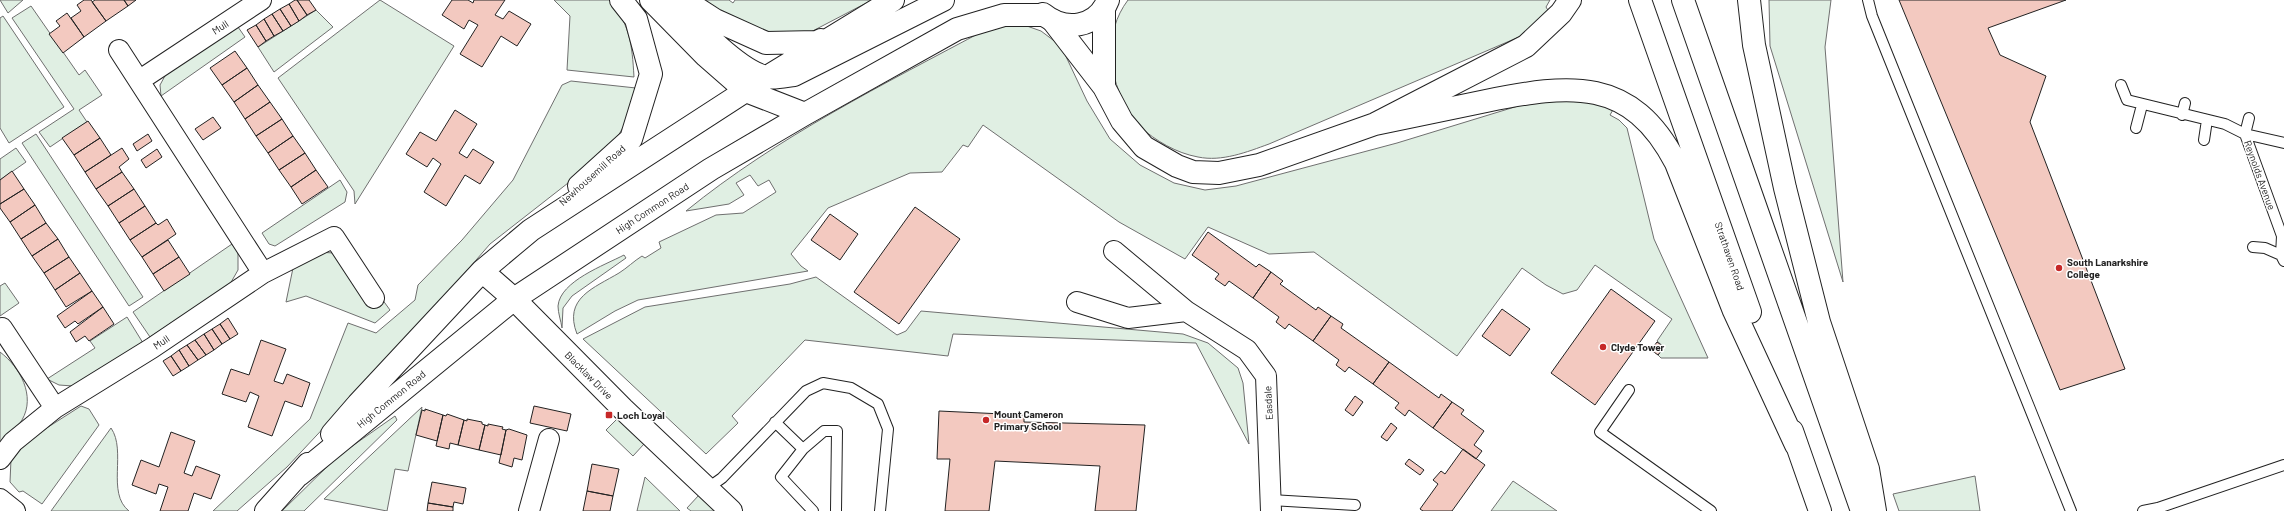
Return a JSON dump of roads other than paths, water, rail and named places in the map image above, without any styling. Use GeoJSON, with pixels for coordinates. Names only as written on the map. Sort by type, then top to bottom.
{"type":"FeatureCollection","features":[{"type":"Feature","properties":{"kind":"street","name":"Mull"},"geometry":{"type":"LineString","coordinates":[[140,80],[261,0]]}},
{"type":"Feature","properties":{"kind":"street","name":"Newhousemill Road"},"geometry":{"type":"LineString","coordinates":[[531,230],[631,139],[651,74],[636,19],[621,0]]}},
{"type":"Feature","properties":{"kind":"street"},"geometry":{"type":"LineString","coordinates":[[651,0],[706,56],[746,91],[805,114]]}},
{"type":"Feature","properties":{"kind":"street"},"geometry":{"type":"LineString","coordinates":[[672,0],[702,32],[738,62],[767,77]]}},
{"type":"Feature","properties":{"kind":"street"},"geometry":{"type":"LineString","coordinates":[[684,0],[715,20],[766,43],[816,42],[891,1]]}},
{"type":"Feature","properties":{"kind":"street","name":"High Common Road"},"geometry":{"type":"LineString","coordinates":[[767,77],[794,75],[943,0]]}},
{"type":"Feature","properties":{"kind":"street"},"geometry":{"type":"LineString","coordinates":[[1044,12],[1104,87],[1122,121],[1144,147],[1176,166],[1205,173],[1234,171],[1259,165],[1375,124],[1526,46],[1561,14],[1570,0]]}},
{"type":"Feature","properties":{"kind":"street","name":"Strathaven Road"},"geometry":{"type":"LineString","coordinates":[[1640,0],[1820,511]]}},
{"type":"Feature","properties":{"kind":"street"},"geometry":{"type":"LineString","coordinates":[[1683,0],[1862,511]]}},
{"type":"Feature","properties":{"kind":"street"},"geometry":{"type":"LineString","coordinates":[[1749,0],[1754,45],[1785,188],[1819,322],[1868,469],[1875,511]]}},
{"type":"Feature","properties":{"kind":"street","name":"High Common Road"},"geometry":{"type":"LineString","coordinates":[[266,511],[299,475],[358,404],[482,271],[531,230],[767,77],[891,1]]}},
{"type":"Feature","properties":{"kind":"street"},"geometry":{"type":"LineString","coordinates":[[1104,87],[1106,4]]}},
{"type":"Feature","properties":{"kind":"street","name":"High Common Road"},"geometry":{"type":"LineString","coordinates":[[299,475],[514,299],[711,169],[805,114],[957,29],[1004,15],[1044,12],[1064,25],[1081,24],[1096,17],[1106,4]]}},
{"type":"Feature","properties":{"kind":"street"},"geometry":{"type":"LineString","coordinates":[[119,50],[140,80],[264,273]]}},
{"type":"Feature","properties":{"kind":"street"},"geometry":{"type":"LineString","coordinates":[[1375,124],[1551,89],[1594,92],[1621,102],[1637,112],[1665,142],[1676,163],[1734,311],[1796,445]]}},
{"type":"Feature","properties":{"kind":"street","name":"Mull"},"geometry":{"type":"LineString","coordinates":[[0,459],[13,442],[55,408],[152,348],[264,273],[334,237],[374,298]]}},
{"type":"Feature","properties":{"kind":"street","name":"Easdale"},"geometry":{"type":"LineString","coordinates":[[1114,250],[1186,311],[1247,350],[1266,376],[1271,506]]}},
{"type":"Feature","properties":{"kind":"street","name":"Blacklaw Drive"},"geometry":{"type":"LineString","coordinates":[[482,271],[514,299],[623,409],[731,511]]}},
{"type":"Feature","properties":{"kind":"street"},"geometry":{"type":"LineString","coordinates":[[1077,302],[1128,318],[1186,311]]}},
{"type":"Feature","properties":{"kind":"street"},"geometry":{"type":"LineString","coordinates":[[0,329],[2,328],[55,408]]}},
{"type":"Feature","properties":{"kind":"street"},"geometry":{"type":"LineString","coordinates":[[529,511],[549,438]]}},
{"type":"Feature","properties":{"kind":"street"},"geometry":{"type":"LineString","coordinates":[[0,499],[16,511]]}},
{"type":"Feature","properties":{"kind":"lane"},"geometry":{"type":"LineString","coordinates":[[1868,0],[1872,16],[2071,511]]}},
{"type":"Feature","properties":{"kind":"lane"},"geometry":{"type":"LineString","coordinates":[[2121,85],[2128,100],[2142,105],[2225,124],[2245,134],[2284,143]]}},
{"type":"Feature","properties":{"kind":"lane"},"geometry":{"type":"LineString","coordinates":[[2182,115],[2185,103]]}},
{"type":"Feature","properties":{"kind":"lane"},"geometry":{"type":"LineString","coordinates":[[2136,128],[2142,105]]}},
{"type":"Feature","properties":{"kind":"lane"},"geometry":{"type":"LineString","coordinates":[[2245,134],[2249,118]]}},
{"type":"Feature","properties":{"kind":"lane"},"geometry":{"type":"LineString","coordinates":[[2204,140],[2207,120]]}},
{"type":"Feature","properties":{"kind":"lane","name":"Reynolds Avenue"},"geometry":{"type":"LineString","coordinates":[[2245,134],[2282,236],[2283,258]]}},
{"type":"Feature","properties":{"kind":"lane"},"geometry":{"type":"LineString","coordinates":[[2254,247],[2265,248],[2283,258]]}},
{"type":"Feature","properties":{"kind":"lane"},"geometry":{"type":"LineString","coordinates":[[708,488],[722,478],[806,391],[823,383],[851,388],[878,404],[888,429],[880,511]]}},
{"type":"Feature","properties":{"kind":"lane"},"geometry":{"type":"LineString","coordinates":[[1630,390],[1600,432],[1711,511]]}},
{"type":"Feature","properties":{"kind":"lane"},"geometry":{"type":"LineString","coordinates":[[775,422],[804,449]]}},
{"type":"Feature","properties":{"kind":"lane"},"geometry":{"type":"LineString","coordinates":[[813,511],[781,477],[804,449],[824,431],[837,432],[836,511]]}},
{"type":"Feature","properties":{"kind":"lane"},"geometry":{"type":"LineString","coordinates":[[2143,511],[2158,508],[2284,466]]}},
{"type":"Feature","properties":{"kind":"lane"},"geometry":{"type":"LineString","coordinates":[[1271,506],[1355,505]]}},
{"type":"Feature","properties":{"kind":"place","name":"South Lanarkshire College"},"geometry":{"type":"Point","coordinates":[2059,268]}},
{"type":"Feature","properties":{"kind":"place","name":"Clyde Tower"},"geometry":{"type":"Point","coordinates":[1603,347]}},
{"type":"Feature","properties":{"kind":"place","name":"Loch Loyal"},"geometry":{"type":"Point","coordinates":[609,415]}},
{"type":"Feature","properties":{"kind":"place","name":"Mount Cameron Primary School"},"geometry":{"type":"Point","coordinates":[986,420]}}]}
